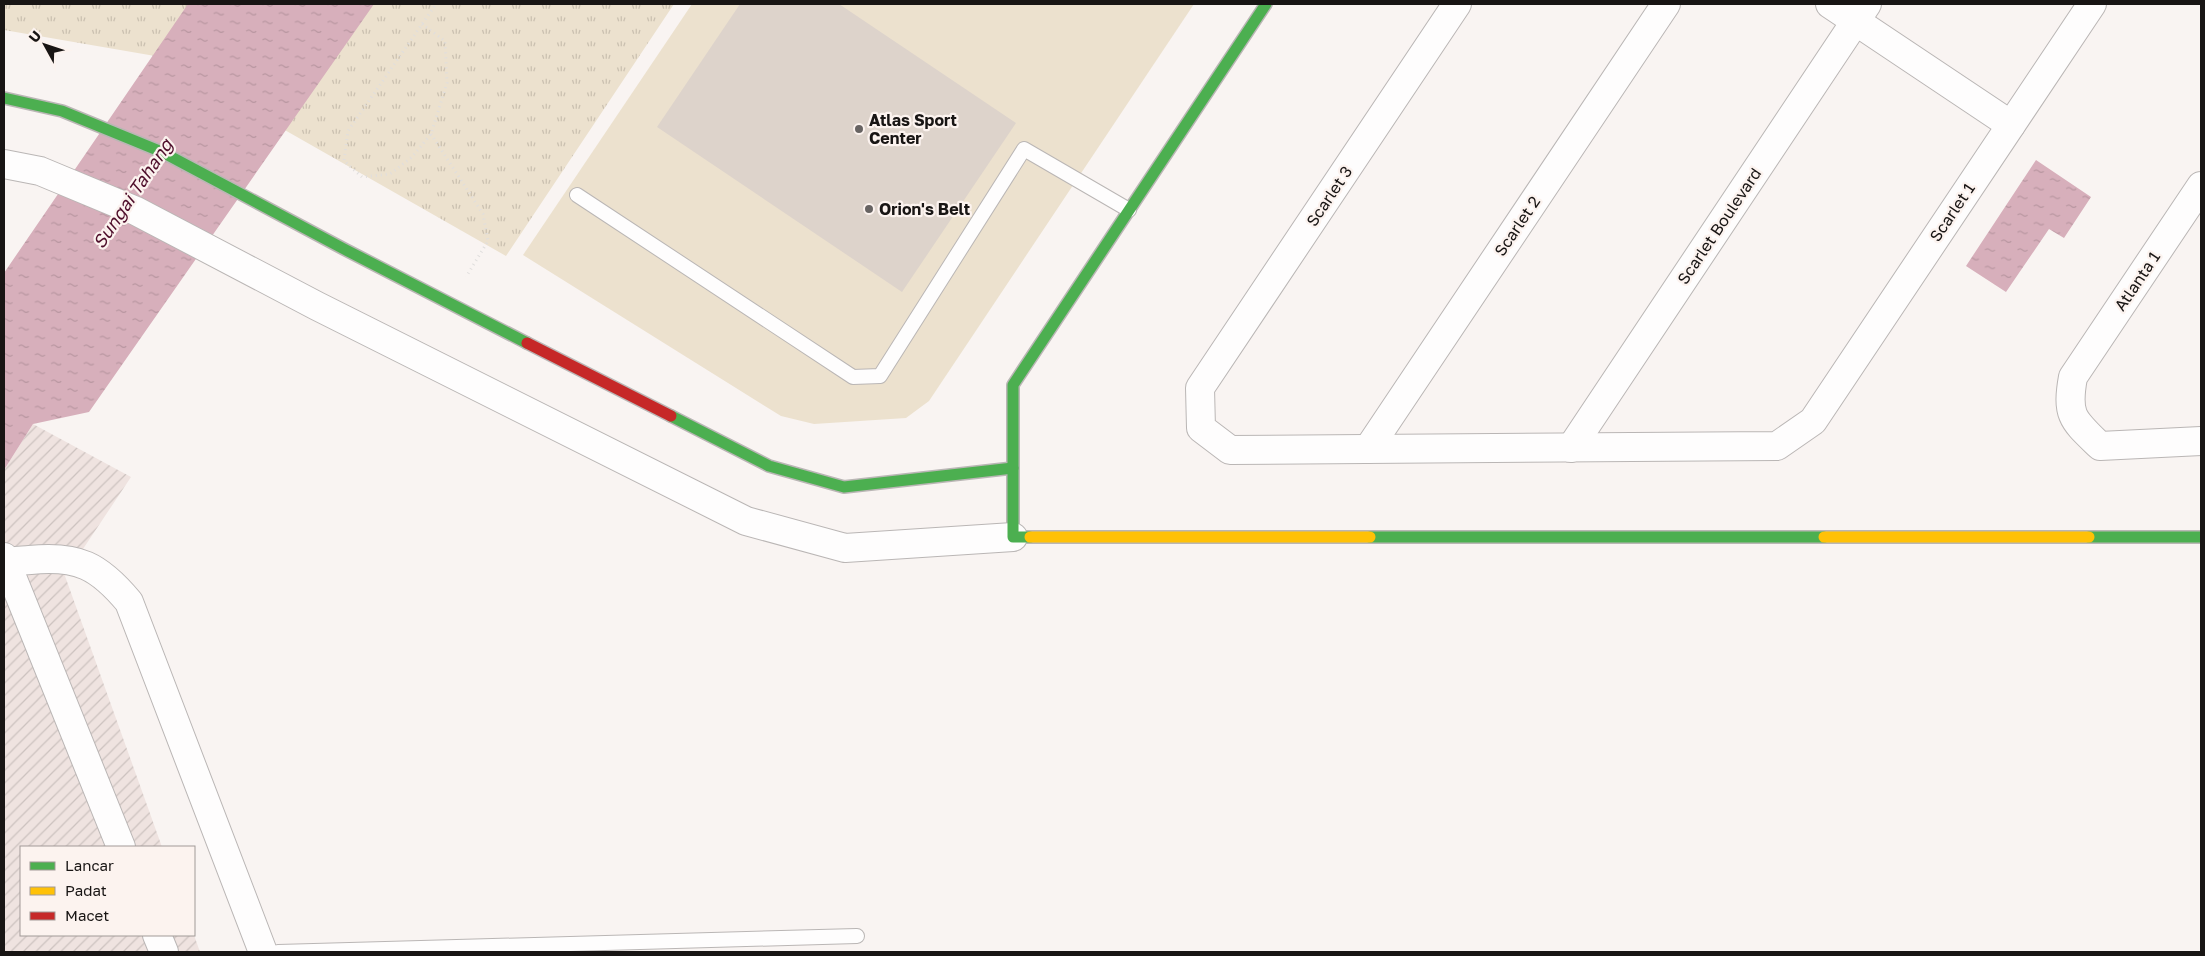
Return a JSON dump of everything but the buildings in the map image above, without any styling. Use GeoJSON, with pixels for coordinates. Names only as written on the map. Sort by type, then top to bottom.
{"type":"FeatureCollection","features":[{"type":"Feature","properties":{"kind":"street"},"geometry":{"type":"LineString","coordinates":[[1014,537],[1013,385],[1266,4]]}},
{"type":"Feature","properties":{"kind":"street","name":"Scarlet 3"},"geometry":{"type":"LineString","coordinates":[[1368,449],[1230,450],[1201,428],[1200,388],[1457,4]]}},
{"type":"Feature","properties":{"kind":"street","name":"Scarlet 2"},"geometry":{"type":"LineString","coordinates":[[1368,449],[1666,4]]}},
{"type":"Feature","properties":{"kind":"street"},"geometry":{"type":"LineString","coordinates":[[1830,4],[1861,12],[2011,125]]}},
{"type":"Feature","properties":{"kind":"street","name":"Scarlet 1"},"geometry":{"type":"LineString","coordinates":[[1572,448],[1777,446],[1813,421],[2092,4]]}},
{"type":"Feature","properties":{"kind":"street","name":"Scarlet Boulevard"},"geometry":{"type":"LineString","coordinates":[[1572,448],[1861,12]]}},
{"type":"Feature","properties":{"kind":"street"},"geometry":{"type":"LineString","coordinates":[[4,98],[62,111],[162,152],[344,249],[769,466],[844,487],[1013,468]]}},
{"type":"Feature","properties":{"kind":"street"},"geometry":{"type":"LineString","coordinates":[[4,164],[40,171],[136,211],[317,306],[746,521],[844,548],[1014,537],[2201,537]]}},
{"type":"Feature","properties":{"kind":"street","name":"Atlanta 1"},"geometry":{"type":"LineString","coordinates":[[2201,186],[2073,376],[2069,401],[2076,423],[2100,446],[2201,441]]}},
{"type":"Feature","properties":{"kind":"street"},"geometry":{"type":"LineString","coordinates":[[1368,449],[1572,448]]}},
{"type":"Feature","properties":{"kind":"street"},"geometry":{"type":"LineString","coordinates":[[121,846],[4,561],[57,557],[89,566],[112,582],[129,602],[263,952]]}},
{"type":"Feature","properties":{"kind":"street"},"geometry":{"type":"LineString","coordinates":[[157,936],[164,952]]}},
{"type":"Feature","properties":{"kind":"lane"},"geometry":{"type":"LineString","coordinates":[[577,195],[853,377],[880,376],[1024,149],[1129,210]]}},
{"type":"Feature","properties":{"kind":"lane"},"geometry":{"type":"LineString","coordinates":[[278,952],[858,936]]}},
{"type":"Feature","properties":{"kind":"path"},"geometry":{"type":"LineString","coordinates":[[422,24],[445,41],[447,83],[431,134],[412,158],[390,174],[362,177],[344,161],[348,131],[422,24],[436,4]]}},
{"type":"Feature","properties":{"kind":"path"},"geometry":{"type":"LineString","coordinates":[[431,134],[483,214],[488,241],[450,303]]}},
{"type":"Feature","properties":{"kind":"shaded area"},"geometry":{"type":"Polygon","coordinates":[[[33,424],[131,477],[65,576],[162,846],[20,846],[20,936],[194,936],[200,952],[4,952],[4,470],[33,424]]]}},
{"type":"Feature","properties":{"kind":"green space"},"geometry":{"type":"Polygon","coordinates":[[[4,4],[674,4],[506,256],[155,56],[4,30],[4,4]]]}},
{"type":"Feature","properties":{"kind":"green space","name":"Atlas Sport Center"},"geometry":{"type":"Polygon","coordinates":[[[692,4],[1194,4],[929,401],[906,418],[814,424],[781,416],[523,255],[692,4]]]}},
{"type":"Feature","properties":{"kind":"water","name":"Sungai Tahang"},"geometry":{"type":"Polygon","coordinates":[[[188,4],[374,4],[89,412],[33,424],[4,470],[4,273],[188,4]]]}},
{"type":"Feature","properties":{"kind":"water"},"geometry":{"type":"Polygon","coordinates":[[[2036,160],[2091,197],[2064,238],[2049,229],[2006,292],[1966,266],[2036,160]]]}},
{"type":"Feature","properties":{"kind":"traffic: fast"},"geometry":{"type":"LineString","coordinates":[[1030,537],[1013,537],[1013,385],[1266,4]]}},
{"type":"Feature","properties":{"kind":"traffic: fast"},"geometry":{"type":"LineString","coordinates":[[4,98],[62,111],[162,152],[344,249],[527,343]]}},
{"type":"Feature","properties":{"kind":"traffic: fast"},"geometry":{"type":"LineString","coordinates":[[671,416],[769,466],[844,487],[1013,468]]}},
{"type":"Feature","properties":{"kind":"traffic: fast"},"geometry":{"type":"LineString","coordinates":[[1370,537],[1824,537]]}},
{"type":"Feature","properties":{"kind":"traffic: fast"},"geometry":{"type":"LineString","coordinates":[[2089,537],[2201,537]]}},
{"type":"Feature","properties":{"kind":"traffic: slow"},"geometry":{"type":"LineString","coordinates":[[1030,537],[1370,537]]}},
{"type":"Feature","properties":{"kind":"traffic: slow"},"geometry":{"type":"LineString","coordinates":[[1824,537],[2089,537]]}},
{"type":"Feature","properties":{"kind":"traffic: jam"},"geometry":{"type":"LineString","coordinates":[[527,343],[671,416]]}},
{"type":"Feature","properties":{"kind":"place","name":"Atlas Sport Center"},"geometry":{"type":"Point","coordinates":[859,129]}},
{"type":"Feature","properties":{"kind":"place","name":"Orion's Belt"},"geometry":{"type":"Point","coordinates":[869,209]}}]}
